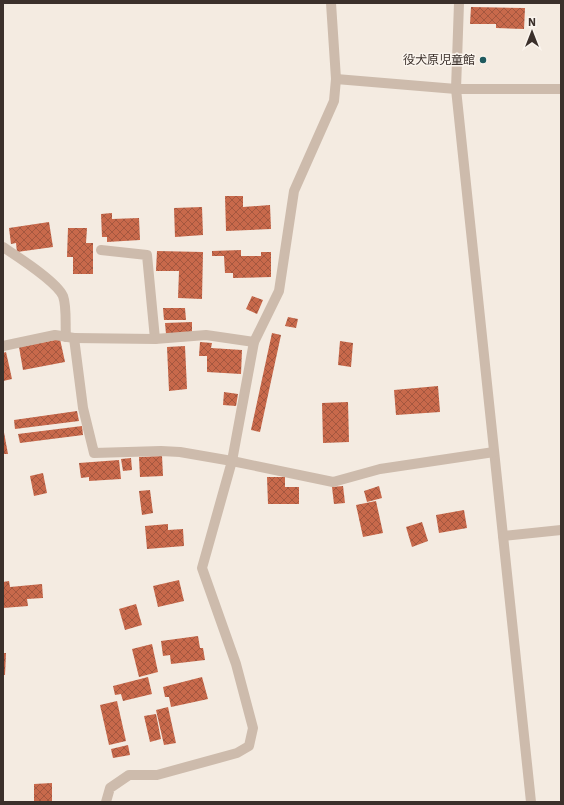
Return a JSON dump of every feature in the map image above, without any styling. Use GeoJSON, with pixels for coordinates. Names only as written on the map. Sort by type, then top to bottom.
{"type":"FeatureCollection","features":[{"type":"Feature","properties":{"kind":"street"},"geometry":{"type":"LineString","coordinates":[[106,802],[110,788],[129,775],[157,775],[237,753],[249,746],[254,728],[236,664],[202,568],[232,461],[254,342],[278,291],[294,191],[334,101],[336,79],[331,3]]}},
{"type":"Feature","properties":{"kind":"street"},"geometry":{"type":"LineString","coordinates":[[459,3],[456,89],[531,802]]}},
{"type":"Feature","properties":{"kind":"street"},"geometry":{"type":"LineString","coordinates":[[336,79],[456,89],[561,89]]}},
{"type":"Feature","properties":{"kind":"street"},"geometry":{"type":"LineString","coordinates":[[3,247],[23,260],[59,289],[64,298],[83,408],[94,453],[161,451],[232,461],[333,482],[380,470],[494,452]]}},
{"type":"Feature","properties":{"kind":"street"},"geometry":{"type":"LineString","coordinates":[[101,250],[147,255],[155,339]]}},
{"type":"Feature","properties":{"kind":"street"},"geometry":{"type":"LineString","coordinates":[[3,346],[55,335],[70,337],[155,339],[206,335],[254,342]]}},
{"type":"Feature","properties":{"kind":"street"},"geometry":{"type":"LineString","coordinates":[[503,536],[561,530]]}},
{"type":"Feature","properties":{"kind":"building"},"geometry":{"type":"Polygon","coordinates":[[[471,7],[525,8],[524,29],[496,28],[496,24],[470,24],[471,7]]]}},
{"type":"Feature","properties":{"kind":"building"},"geometry":{"type":"Polygon","coordinates":[[[225,196],[243,196],[243,207],[270,205],[271,229],[226,231],[225,196]]]}},
{"type":"Feature","properties":{"kind":"building"},"geometry":{"type":"Polygon","coordinates":[[[202,207],[203,235],[175,237],[174,208],[202,207]]]}},
{"type":"Feature","properties":{"kind":"building"},"geometry":{"type":"Polygon","coordinates":[[[112,213],[112,219],[139,218],[140,240],[107,242],[107,237],[102,237],[101,214],[112,213]]]}},
{"type":"Feature","properties":{"kind":"building"},"geometry":{"type":"Polygon","coordinates":[[[49,222],[53,247],[17,252],[16,243],[11,244],[9,228],[49,222]]]}},
{"type":"Feature","properties":{"kind":"building"},"geometry":{"type":"Polygon","coordinates":[[[68,228],[87,228],[86,243],[93,243],[93,274],[73,274],[73,257],[67,257],[68,228]]]}},
{"type":"Feature","properties":{"kind":"building"},"geometry":{"type":"Polygon","coordinates":[[[241,250],[241,256],[261,256],[261,252],[271,252],[271,277],[233,278],[233,273],[225,273],[224,256],[212,256],[212,251],[241,250]]]}},
{"type":"Feature","properties":{"kind":"building"},"geometry":{"type":"Polygon","coordinates":[[[157,251],[203,252],[202,299],[178,298],[179,271],[156,271],[157,251]]]}},
{"type":"Feature","properties":{"kind":"building"},"geometry":{"type":"Polygon","coordinates":[[[252,296],[263,300],[257,314],[246,309],[252,296]]]}},
{"type":"Feature","properties":{"kind":"building"},"geometry":{"type":"Polygon","coordinates":[[[163,308],[185,308],[186,320],[164,320],[163,308]]]}},
{"type":"Feature","properties":{"kind":"building"},"geometry":{"type":"Polygon","coordinates":[[[288,317],[298,319],[296,328],[285,326],[288,317]]]}},
{"type":"Feature","properties":{"kind":"building"},"geometry":{"type":"Polygon","coordinates":[[[192,322],[192,332],[166,334],[165,323],[192,322]]]}},
{"type":"Feature","properties":{"kind":"building"},"geometry":{"type":"Polygon","coordinates":[[[272,333],[281,335],[260,432],[251,430],[272,333]]]}},
{"type":"Feature","properties":{"kind":"building"},"geometry":{"type":"Polygon","coordinates":[[[60,339],[65,362],[23,370],[19,347],[60,339]]]}},
{"type":"Feature","properties":{"kind":"building"},"geometry":{"type":"Polygon","coordinates":[[[340,341],[353,343],[351,367],[338,365],[340,341]]]}},
{"type":"Feature","properties":{"kind":"building"},"geometry":{"type":"Polygon","coordinates":[[[200,342],[212,343],[211,348],[242,350],[241,374],[207,372],[207,356],[199,356],[200,342]]]}},
{"type":"Feature","properties":{"kind":"building"},"geometry":{"type":"Polygon","coordinates":[[[185,346],[187,389],[169,391],[167,347],[185,346]]]}},
{"type":"Feature","properties":{"kind":"building"},"geometry":{"type":"Polygon","coordinates":[[[6,352],[12,379],[3,381],[3,353],[6,352]]]}},
{"type":"Feature","properties":{"kind":"building"},"geometry":{"type":"Polygon","coordinates":[[[438,386],[440,412],[396,415],[394,390],[438,386]]]}},
{"type":"Feature","properties":{"kind":"building"},"geometry":{"type":"Polygon","coordinates":[[[224,392],[238,394],[236,406],[223,405],[224,392]]]}},
{"type":"Feature","properties":{"kind":"building"},"geometry":{"type":"Polygon","coordinates":[[[348,402],[349,442],[323,443],[322,403],[348,402]]]}},
{"type":"Feature","properties":{"kind":"building"},"geometry":{"type":"Polygon","coordinates":[[[77,411],[79,421],[15,429],[14,420],[77,411]]]}},
{"type":"Feature","properties":{"kind":"building"},"geometry":{"type":"Polygon","coordinates":[[[82,426],[83,435],[20,443],[18,434],[82,426]]]}},
{"type":"Feature","properties":{"kind":"building"},"geometry":{"type":"Polygon","coordinates":[[[3,427],[8,454],[3,454],[3,427]]]}},
{"type":"Feature","properties":{"kind":"building"},"geometry":{"type":"Polygon","coordinates":[[[162,456],[163,476],[140,477],[139,457],[162,456]]]}},
{"type":"Feature","properties":{"kind":"building"},"geometry":{"type":"Polygon","coordinates":[[[131,458],[132,470],[123,471],[121,459],[131,458]]]}},
{"type":"Feature","properties":{"kind":"building"},"geometry":{"type":"Polygon","coordinates":[[[119,460],[121,479],[89,481],[89,477],[81,478],[79,463],[119,460]]]}},
{"type":"Feature","properties":{"kind":"building"},"geometry":{"type":"Polygon","coordinates":[[[43,473],[47,493],[34,496],[30,476],[43,473]]]}},
{"type":"Feature","properties":{"kind":"building"},"geometry":{"type":"Polygon","coordinates":[[[267,477],[285,477],[285,487],[299,487],[299,504],[268,504],[267,477]]]}},
{"type":"Feature","properties":{"kind":"building"},"geometry":{"type":"Polygon","coordinates":[[[343,486],[345,503],[334,504],[332,487],[343,486]]]}},
{"type":"Feature","properties":{"kind":"building"},"geometry":{"type":"Polygon","coordinates":[[[379,486],[382,498],[367,502],[364,491],[379,486]]]}},
{"type":"Feature","properties":{"kind":"building"},"geometry":{"type":"Polygon","coordinates":[[[150,490],[153,513],[142,515],[139,491],[150,490]]]}},
{"type":"Feature","properties":{"kind":"building"},"geometry":{"type":"Polygon","coordinates":[[[376,501],[383,533],[363,537],[356,505],[376,501]]]}},
{"type":"Feature","properties":{"kind":"building"},"geometry":{"type":"Polygon","coordinates":[[[464,510],[467,528],[439,533],[436,515],[464,510]]]}},
{"type":"Feature","properties":{"kind":"building"},"geometry":{"type":"Polygon","coordinates":[[[422,522],[428,541],[412,547],[406,527],[422,522]]]}},
{"type":"Feature","properties":{"kind":"building"},"geometry":{"type":"Polygon","coordinates":[[[168,524],[168,530],[183,529],[184,546],[147,549],[145,526],[168,524]]]}},
{"type":"Feature","properties":{"kind":"building"},"geometry":{"type":"Polygon","coordinates":[[[179,580],[184,601],[158,607],[153,586],[179,580]]]}},
{"type":"Feature","properties":{"kind":"building"},"geometry":{"type":"Polygon","coordinates":[[[9,581],[10,587],[42,584],[43,598],[27,599],[28,606],[3,608],[3,582],[9,581]]]}},
{"type":"Feature","properties":{"kind":"building"},"geometry":{"type":"Polygon","coordinates":[[[136,604],[142,625],[125,630],[119,609],[136,604]]]}},
{"type":"Feature","properties":{"kind":"building"},"geometry":{"type":"Polygon","coordinates":[[[198,636],[200,648],[203,648],[205,660],[171,664],[170,655],[163,656],[161,641],[198,636]]]}},
{"type":"Feature","properties":{"kind":"building"},"geometry":{"type":"Polygon","coordinates":[[[152,644],[158,672],[139,677],[132,649],[152,644]]]}},
{"type":"Feature","properties":{"kind":"building"},"geometry":{"type":"Polygon","coordinates":[[[3,653],[6,653],[5,675],[3,675],[3,653]]]}},
{"type":"Feature","properties":{"kind":"building"},"geometry":{"type":"Polygon","coordinates":[[[148,677],[152,694],[123,701],[121,694],[115,695],[113,686],[148,677]]]}},
{"type":"Feature","properties":{"kind":"building"},"geometry":{"type":"Polygon","coordinates":[[[202,677],[208,699],[171,707],[169,697],[165,697],[163,687],[202,677]]]}},
{"type":"Feature","properties":{"kind":"building"},"geometry":{"type":"Polygon","coordinates":[[[117,701],[126,741],[109,745],[100,705],[117,701]]]}},
{"type":"Feature","properties":{"kind":"building"},"geometry":{"type":"Polygon","coordinates":[[[168,707],[176,743],[164,745],[156,710],[168,707]]]}},
{"type":"Feature","properties":{"kind":"building"},"geometry":{"type":"Polygon","coordinates":[[[156,714],[161,739],[150,742],[144,716],[156,714]]]}},
{"type":"Feature","properties":{"kind":"building"},"geometry":{"type":"Polygon","coordinates":[[[128,745],[130,755],[113,758],[111,749],[128,745]]]}},
{"type":"Feature","properties":{"kind":"building"},"geometry":{"type":"Polygon","coordinates":[[[52,783],[52,802],[34,802],[34,784],[52,783]]]}},
{"type":"Feature","properties":{"kind":"place","name":"役犬原児童館"},"geometry":{"type":"Point","coordinates":[483,60]}}]}
